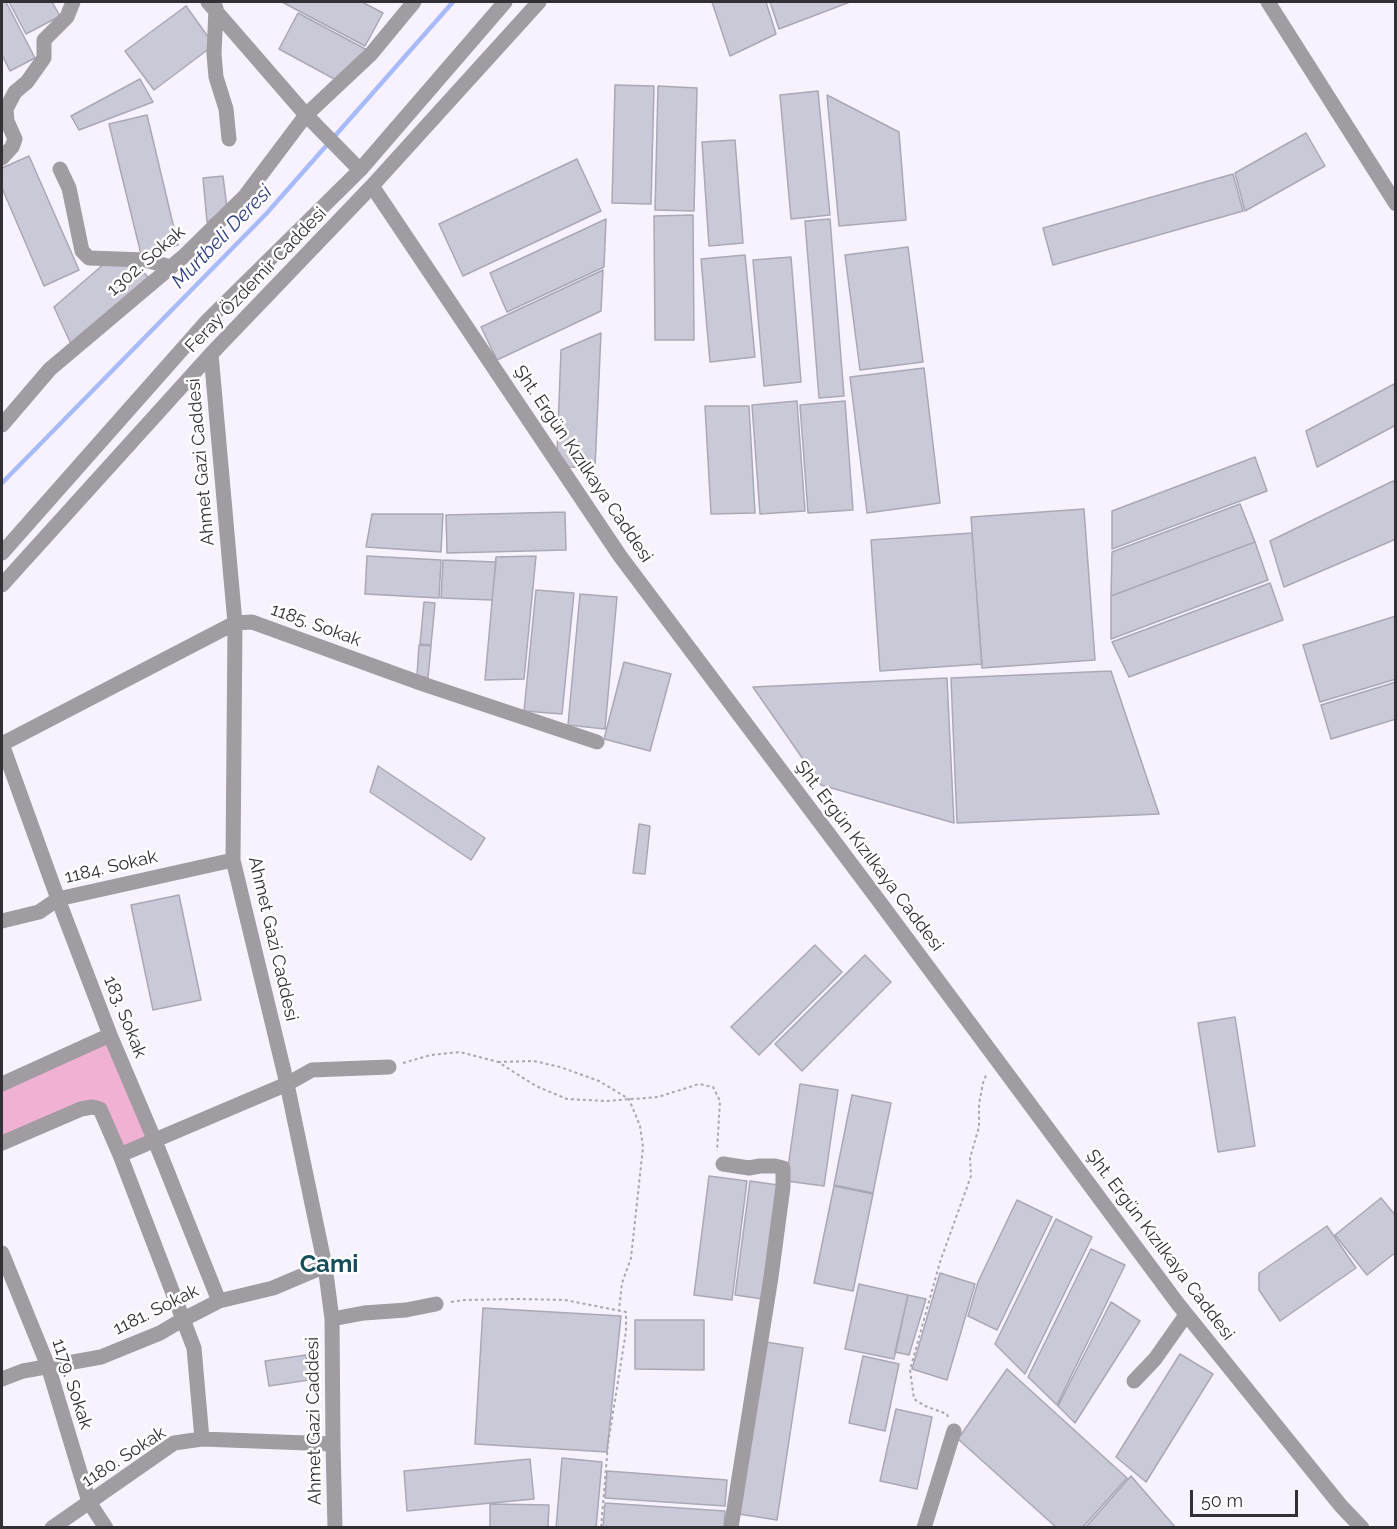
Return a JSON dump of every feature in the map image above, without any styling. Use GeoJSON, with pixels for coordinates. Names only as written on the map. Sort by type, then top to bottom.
{"type":"FeatureCollection","features":[{"type":"Feature","properties":{"kind":"street"},"geometry":{"type":"LineString","coordinates":[[2,158],[12,147],[15,139],[7,121],[6,109],[15,92],[27,82],[44,58],[44,40],[67,17],[73,2]]}},
{"type":"Feature","properties":{"kind":"street","name":"1302. Sokak"},"geometry":{"type":"LineString","coordinates":[[2,425],[50,369],[184,256],[245,196],[306,116],[371,54],[414,2]]}},
{"type":"Feature","properties":{"kind":"street"},"geometry":{"type":"LineString","coordinates":[[2,554],[208,320],[360,170],[505,2]]}},
{"type":"Feature","properties":{"kind":"street","name":"Feray Özdemir Caddesi"},"geometry":{"type":"LineString","coordinates":[[2,585],[211,354],[372,186],[538,2]]}},
{"type":"Feature","properties":{"kind":"street"},"geometry":{"type":"LineString","coordinates":[[1268,2],[1395,204]]}},
{"type":"Feature","properties":{"kind":"street"},"geometry":{"type":"LineString","coordinates":[[213,5],[306,116],[360,170]]}},
{"type":"Feature","properties":{"kind":"street"},"geometry":{"type":"LineString","coordinates":[[213,5],[216,77],[226,109],[229,139]]}},
{"type":"Feature","properties":{"kind":"street"},"geometry":{"type":"LineString","coordinates":[[441,75],[456,93]]}},
{"type":"Feature","properties":{"kind":"street"},"geometry":{"type":"LineString","coordinates":[[60,169],[69,188],[82,251],[89,258],[145,260],[171,267]]}},
{"type":"Feature","properties":{"kind":"street","name":"Şht. Ergün Kızılkaya Caddesi"},"geometry":{"type":"LineString","coordinates":[[372,186],[620,556],[1186,1315],[1341,1506],[1362,1527]]}},
{"type":"Feature","properties":{"kind":"street","name":"Ahmet Gazi Caddesi"},"geometry":{"type":"LineString","coordinates":[[211,354],[235,624],[233,860],[287,1084],[325,1266],[332,1319],[335,1527]]}},
{"type":"Feature","properties":{"kind":"street","name":"1185. Sokak"},"geometry":{"type":"LineString","coordinates":[[235,624],[252,622],[423,684],[597,742]]}},
{"type":"Feature","properties":{"kind":"street"},"geometry":{"type":"LineString","coordinates":[[2,744],[235,624]]}},
{"type":"Feature","properties":{"kind":"street","name":"183. Sokak"},"geometry":{"type":"LineString","coordinates":[[2,744],[110,1035],[219,1301]]}},
{"type":"Feature","properties":{"kind":"street","name":"1184. Sokak"},"geometry":{"type":"LineString","coordinates":[[2,921],[39,912],[58,899],[233,860]]}},
{"type":"Feature","properties":{"kind":"street"},"geometry":{"type":"LineString","coordinates":[[2,1084],[110,1035]]}},
{"type":"Feature","properties":{"kind":"street"},"geometry":{"type":"LineString","coordinates":[[120,1155],[287,1084],[312,1070],[389,1067]]}},
{"type":"Feature","properties":{"kind":"street"},"geometry":{"type":"LineString","coordinates":[[2,1143],[81,1109],[92,1107],[100,1109],[194,1348],[202,1439]]}},
{"type":"Feature","properties":{"kind":"street"},"geometry":{"type":"LineString","coordinates":[[723,1164],[749,1168],[775,1166],[783,1168],[783,1187],[771,1277],[730,1527]]}},
{"type":"Feature","properties":{"kind":"street","name":"1179. Sokak"},"geometry":{"type":"LineString","coordinates":[[2,1253],[48,1366],[89,1502],[106,1527]]}},
{"type":"Feature","properties":{"kind":"street","name":"1181. Sokak"},"geometry":{"type":"LineString","coordinates":[[2,1379],[23,1371],[102,1358],[160,1333],[219,1301],[273,1288],[325,1266]]}},
{"type":"Feature","properties":{"kind":"street"},"geometry":{"type":"LineString","coordinates":[[332,1319],[436,1304]]}},
{"type":"Feature","properties":{"kind":"street"},"geometry":{"type":"LineString","coordinates":[[1134,1381],[1155,1359],[1186,1315]]}},
{"type":"Feature","properties":{"kind":"street"},"geometry":{"type":"LineString","coordinates":[[924,1527],[954,1431]]}},
{"type":"Feature","properties":{"kind":"street","name":"1180. Sokak"},"geometry":{"type":"LineString","coordinates":[[52,1527],[174,1443],[202,1439],[333,1444]]}},
{"type":"Feature","properties":{"kind":"path"},"geometry":{"type":"LineString","coordinates":[[389,1067],[431,1054],[460,1052],[498,1062],[534,1061],[561,1067],[599,1081],[629,1099],[640,1126],[643,1147],[631,1258],[622,1282],[619,1310]]}},
{"type":"Feature","properties":{"kind":"path"},"geometry":{"type":"LineString","coordinates":[[954,1431],[947,1414],[925,1406],[914,1399],[910,1370],[940,1262],[971,1176],[970,1158],[979,1126],[979,1104],[983,1083],[994,1056]]}},
{"type":"Feature","properties":{"kind":"path"},"geometry":{"type":"LineString","coordinates":[[498,1062],[536,1086],[567,1099],[606,1101],[658,1097],[699,1084],[713,1087],[720,1101],[717,1153],[723,1164]]}},
{"type":"Feature","properties":{"kind":"path"},"geometry":{"type":"LineString","coordinates":[[436,1304],[472,1300],[566,1300],[626,1312],[626,1331],[608,1444],[601,1527]]}},
{"type":"Feature","properties":{"kind":"shaded area"},"geometry":{"type":"Polygon","coordinates":[[[110,1035],[155,1141],[120,1155],[100,1109],[2,1143],[2,1084],[110,1035]]]}},
{"type":"Feature","properties":{"kind":"building"},"geometry":{"type":"Polygon","coordinates":[[[2,2],[6,2],[35,58],[10,71],[2,55],[2,2]]]}},
{"type":"Feature","properties":{"kind":"building"},"geometry":{"type":"Polygon","coordinates":[[[9,2],[52,2],[60,16],[26,34],[9,2]]]}},
{"type":"Feature","properties":{"kind":"building"},"geometry":{"type":"Polygon","coordinates":[[[282,2],[362,2],[383,13],[365,46],[282,2]]]}},
{"type":"Feature","properties":{"kind":"building"},"geometry":{"type":"Polygon","coordinates":[[[712,2],[766,2],[776,34],[730,56],[712,2]]]}},
{"type":"Feature","properties":{"kind":"building"},"geometry":{"type":"Polygon","coordinates":[[[770,2],[850,2],[779,29],[770,2]]]}},
{"type":"Feature","properties":{"kind":"building"},"geometry":{"type":"Polygon","coordinates":[[[186,6],[214,45],[154,90],[125,51],[186,6]]]}},
{"type":"Feature","properties":{"kind":"building"},"geometry":{"type":"Polygon","coordinates":[[[298,13],[369,51],[338,81],[279,49],[298,13]]]}},
{"type":"Feature","properties":{"kind":"building"},"geometry":{"type":"Polygon","coordinates":[[[140,79],[153,102],[79,130],[71,116],[140,79]]]}},
{"type":"Feature","properties":{"kind":"building"},"geometry":{"type":"Polygon","coordinates":[[[615,85],[654,86],[651,204],[612,203],[615,85]]]}},
{"type":"Feature","properties":{"kind":"building"},"geometry":{"type":"Polygon","coordinates":[[[658,86],[697,88],[694,211],[655,210],[658,86]]]}},
{"type":"Feature","properties":{"kind":"building"},"geometry":{"type":"Polygon","coordinates":[[[818,91],[830,215],[791,219],[780,95],[818,91]]]}},
{"type":"Feature","properties":{"kind":"building"},"geometry":{"type":"Polygon","coordinates":[[[827,95],[899,132],[906,220],[839,226],[827,95]]]}},
{"type":"Feature","properties":{"kind":"building"},"geometry":{"type":"Polygon","coordinates":[[[147,115],[178,245],[141,254],[109,124],[147,115]]]}},
{"type":"Feature","properties":{"kind":"building"},"geometry":{"type":"Polygon","coordinates":[[[1306,133],[1325,166],[1245,211],[1235,173],[1306,133]]]}},
{"type":"Feature","properties":{"kind":"building"},"geometry":{"type":"Polygon","coordinates":[[[735,140],[743,243],[709,246],[702,142],[735,140]]]}},
{"type":"Feature","properties":{"kind":"building"},"geometry":{"type":"Polygon","coordinates":[[[29,156],[79,270],[44,286],[2,188],[2,168],[29,156]]]}},
{"type":"Feature","properties":{"kind":"building"},"geometry":{"type":"Polygon","coordinates":[[[577,159],[601,211],[463,276],[439,224],[577,159]]]}},
{"type":"Feature","properties":{"kind":"building"},"geometry":{"type":"Polygon","coordinates":[[[1233,174],[1243,211],[1053,265],[1043,228],[1233,174]]]}},
{"type":"Feature","properties":{"kind":"building"},"geometry":{"type":"Polygon","coordinates":[[[223,176],[227,208],[207,222],[203,178],[223,176]]]}},
{"type":"Feature","properties":{"kind":"building"},"geometry":{"type":"Polygon","coordinates":[[[693,215],[694,340],[655,340],[654,216],[693,215]]]}},
{"type":"Feature","properties":{"kind":"building"},"geometry":{"type":"Polygon","coordinates":[[[606,219],[604,267],[507,312],[490,273],[606,219]]]}},
{"type":"Feature","properties":{"kind":"building"},"geometry":{"type":"Polygon","coordinates":[[[830,219],[844,396],[819,398],[805,221],[830,219]]]}},
{"type":"Feature","properties":{"kind":"building"},"geometry":{"type":"Polygon","coordinates":[[[908,247],[923,362],[860,370],[845,255],[908,247]]]}},
{"type":"Feature","properties":{"kind":"building"},"geometry":{"type":"Polygon","coordinates":[[[745,255],[755,357],[710,362],[701,259],[745,255]]]}},
{"type":"Feature","properties":{"kind":"building"},"geometry":{"type":"Polygon","coordinates":[[[791,257],[801,382],[764,386],[753,260],[791,257]]]}},
{"type":"Feature","properties":{"kind":"building"},"geometry":{"type":"Polygon","coordinates":[[[134,262],[148,277],[71,344],[54,307],[104,264],[134,262]]]}},
{"type":"Feature","properties":{"kind":"building"},"geometry":{"type":"Polygon","coordinates":[[[603,270],[601,311],[497,360],[481,327],[603,270]]]}},
{"type":"Feature","properties":{"kind":"building"},"geometry":{"type":"Polygon","coordinates":[[[601,333],[595,468],[569,467],[557,454],[561,350],[601,333]]]}},
{"type":"Feature","properties":{"kind":"building"},"geometry":{"type":"Polygon","coordinates":[[[924,368],[940,503],[867,513],[850,377],[924,368]]]}},
{"type":"Feature","properties":{"kind":"building"},"geometry":{"type":"Polygon","coordinates":[[[1396,383],[1396,425],[1317,467],[1306,431],[1396,383]]]}},
{"type":"Feature","properties":{"kind":"building"},"geometry":{"type":"Polygon","coordinates":[[[797,401],[805,511],[760,514],[752,405],[797,401]]]}},
{"type":"Feature","properties":{"kind":"building"},"geometry":{"type":"Polygon","coordinates":[[[845,401],[853,510],[808,513],[800,405],[845,401]]]}},
{"type":"Feature","properties":{"kind":"building"},"geometry":{"type":"Polygon","coordinates":[[[705,406],[749,406],[755,513],[711,514],[705,406]]]}},
{"type":"Feature","properties":{"kind":"building"},"geometry":{"type":"Polygon","coordinates":[[[1255,457],[1267,491],[1112,549],[1112,511],[1255,457]]]}},
{"type":"Feature","properties":{"kind":"building"},"geometry":{"type":"Polygon","coordinates":[[[1393,481],[1396,485],[1396,539],[1284,587],[1270,541],[1393,481]]]}},
{"type":"Feature","properties":{"kind":"building"},"geometry":{"type":"Polygon","coordinates":[[[1240,504],[1255,542],[1111,596],[1112,552],[1240,504]]]}},
{"type":"Feature","properties":{"kind":"building"},"geometry":{"type":"Polygon","coordinates":[[[1084,509],[1095,660],[982,668],[971,517],[1084,509]]]}},
{"type":"Feature","properties":{"kind":"building"},"geometry":{"type":"Polygon","coordinates":[[[565,512],[566,550],[447,553],[446,515],[565,512]]]}},
{"type":"Feature","properties":{"kind":"building"},"geometry":{"type":"Polygon","coordinates":[[[372,514],[443,514],[441,552],[366,547],[372,514]]]}},
{"type":"Feature","properties":{"kind":"building"},"geometry":{"type":"Polygon","coordinates":[[[972,533],[982,664],[880,671],[871,540],[972,533]]]}},
{"type":"Feature","properties":{"kind":"building"},"geometry":{"type":"Polygon","coordinates":[[[1255,542],[1268,580],[1111,639],[1111,596],[1255,542]]]}},
{"type":"Feature","properties":{"kind":"building"},"geometry":{"type":"Polygon","coordinates":[[[367,556],[441,560],[439,598],[365,594],[367,556]]]}},
{"type":"Feature","properties":{"kind":"building"},"geometry":{"type":"Polygon","coordinates":[[[536,556],[524,679],[485,680],[496,557],[536,556]]]}},
{"type":"Feature","properties":{"kind":"building"},"geometry":{"type":"Polygon","coordinates":[[[443,560],[496,562],[492,600],[441,598],[443,560]]]}},
{"type":"Feature","properties":{"kind":"building"},"geometry":{"type":"Polygon","coordinates":[[[1270,583],[1283,620],[1129,677],[1112,642],[1270,583]]]}},
{"type":"Feature","properties":{"kind":"building"},"geometry":{"type":"Polygon","coordinates":[[[536,590],[574,593],[562,714],[524,711],[536,590]]]}},
{"type":"Feature","properties":{"kind":"building"},"geometry":{"type":"Polygon","coordinates":[[[580,594],[617,597],[605,729],[568,725],[580,594]]]}},
{"type":"Feature","properties":{"kind":"building"},"geometry":{"type":"Polygon","coordinates":[[[424,602],[435,603],[431,645],[420,644],[424,602]]]}},
{"type":"Feature","properties":{"kind":"building"},"geometry":{"type":"Polygon","coordinates":[[[1396,616],[1396,679],[1320,702],[1303,645],[1396,616]]]}},
{"type":"Feature","properties":{"kind":"building"},"geometry":{"type":"Polygon","coordinates":[[[419,645],[431,646],[428,678],[417,675],[419,645]]]}},
{"type":"Feature","properties":{"kind":"building"},"geometry":{"type":"Polygon","coordinates":[[[624,662],[671,674],[650,751],[604,739],[624,662]]]}},
{"type":"Feature","properties":{"kind":"building"},"geometry":{"type":"Polygon","coordinates":[[[1111,671],[1159,814],[957,823],[951,678],[1111,671]]]}},
{"type":"Feature","properties":{"kind":"building"},"geometry":{"type":"Polygon","coordinates":[[[947,678],[954,823],[821,785],[753,687],[947,678]]]}},
{"type":"Feature","properties":{"kind":"building"},"geometry":{"type":"Polygon","coordinates":[[[1396,682],[1396,719],[1331,739],[1321,705],[1396,682]]]}},
{"type":"Feature","properties":{"kind":"building"},"geometry":{"type":"Polygon","coordinates":[[[378,766],[485,838],[471,860],[370,792],[378,766]]]}},
{"type":"Feature","properties":{"kind":"building"},"geometry":{"type":"Polygon","coordinates":[[[639,824],[650,826],[645,874],[633,873],[639,824]]]}},
{"type":"Feature","properties":{"kind":"building"},"geometry":{"type":"Polygon","coordinates":[[[179,895],[201,1000],[153,1010],[131,905],[179,895]]]}},
{"type":"Feature","properties":{"kind":"building"},"geometry":{"type":"Polygon","coordinates":[[[815,945],[842,972],[759,1055],[731,1027],[815,945]]]}},
{"type":"Feature","properties":{"kind":"building"},"geometry":{"type":"Polygon","coordinates":[[[865,955],[891,982],[802,1071],[775,1044],[865,955]]]}},
{"type":"Feature","properties":{"kind":"building"},"geometry":{"type":"Polygon","coordinates":[[[1235,1017],[1255,1146],[1218,1152],[1198,1023],[1235,1017]]]}},
{"type":"Feature","properties":{"kind":"building"},"geometry":{"type":"Polygon","coordinates":[[[800,1084],[838,1090],[824,1186],[786,1181],[800,1084]]]}},
{"type":"Feature","properties":{"kind":"building"},"geometry":{"type":"Polygon","coordinates":[[[852,1095],[891,1103],[873,1193],[834,1185],[852,1095]]]}},
{"type":"Feature","properties":{"kind":"building"},"geometry":{"type":"Polygon","coordinates":[[[709,1176],[747,1181],[732,1300],[694,1295],[709,1176]]]}},
{"type":"Feature","properties":{"kind":"building"},"geometry":{"type":"Polygon","coordinates":[[[750,1181],[778,1185],[763,1299],[735,1295],[750,1181]]]}},
{"type":"Feature","properties":{"kind":"building"},"geometry":{"type":"Polygon","coordinates":[[[834,1186],[873,1194],[853,1291],[814,1283],[834,1186]]]}},
{"type":"Feature","properties":{"kind":"building"},"geometry":{"type":"Polygon","coordinates":[[[1381,1198],[1396,1216],[1396,1252],[1367,1275],[1335,1235],[1381,1198]]]}},
{"type":"Feature","properties":{"kind":"building"},"geometry":{"type":"Polygon","coordinates":[[[1017,1200],[1052,1217],[997,1330],[968,1316],[978,1282],[1017,1200]]]}},
{"type":"Feature","properties":{"kind":"building"},"geometry":{"type":"Polygon","coordinates":[[[1056,1219],[1092,1237],[1025,1374],[995,1344],[1056,1219]]]}},
{"type":"Feature","properties":{"kind":"building"},"geometry":{"type":"Polygon","coordinates":[[[1327,1226],[1356,1268],[1280,1321],[1259,1290],[1259,1273],[1327,1226]]]}},
{"type":"Feature","properties":{"kind":"building"},"geometry":{"type":"Polygon","coordinates":[[[1091,1249],[1125,1265],[1057,1405],[1028,1377],[1091,1249]]]}},
{"type":"Feature","properties":{"kind":"building"},"geometry":{"type":"Polygon","coordinates":[[[940,1273],[975,1284],[947,1380],[912,1369],[940,1273]]]}},
{"type":"Feature","properties":{"kind":"building"},"geometry":{"type":"Polygon","coordinates":[[[859,1284],[908,1295],[894,1359],[845,1349],[859,1284]]]}},
{"type":"Feature","properties":{"kind":"building"},"geometry":{"type":"Polygon","coordinates":[[[908,1295],[926,1299],[909,1355],[895,1352],[908,1295]]]}},
{"type":"Feature","properties":{"kind":"building"},"geometry":{"type":"Polygon","coordinates":[[[1111,1302],[1140,1321],[1075,1423],[1058,1406],[1111,1302]]]}},
{"type":"Feature","properties":{"kind":"building"},"geometry":{"type":"Polygon","coordinates":[[[483,1308],[621,1316],[607,1452],[475,1444],[483,1308]]]}},
{"type":"Feature","properties":{"kind":"building"},"geometry":{"type":"Polygon","coordinates":[[[635,1320],[704,1320],[704,1370],[635,1369],[635,1320]]]}},
{"type":"Feature","properties":{"kind":"building"},"geometry":{"type":"Polygon","coordinates":[[[766,1342],[803,1348],[777,1520],[739,1514],[766,1342]]]}},
{"type":"Feature","properties":{"kind":"building"},"geometry":{"type":"Polygon","coordinates":[[[1180,1354],[1213,1374],[1146,1482],[1116,1457],[1180,1354]]]}},
{"type":"Feature","properties":{"kind":"building"},"geometry":{"type":"Polygon","coordinates":[[[306,1355],[309,1380],[269,1386],[265,1361],[306,1355]]]}},
{"type":"Feature","properties":{"kind":"building"},"geometry":{"type":"Polygon","coordinates":[[[863,1356],[899,1364],[885,1431],[849,1423],[863,1356]]]}},
{"type":"Feature","properties":{"kind":"building"},"geometry":{"type":"Polygon","coordinates":[[[1007,1369],[1127,1478],[1082,1528],[1057,1528],[958,1439],[1007,1369]]]}},
{"type":"Feature","properties":{"kind":"building"},"geometry":{"type":"Polygon","coordinates":[[[896,1409],[932,1417],[917,1489],[880,1481],[896,1409]]]}},
{"type":"Feature","properties":{"kind":"building"},"geometry":{"type":"Polygon","coordinates":[[[562,1458],[602,1462],[596,1528],[556,1528],[562,1458]]]}},
{"type":"Feature","properties":{"kind":"building"},"geometry":{"type":"Polygon","coordinates":[[[530,1459],[534,1499],[407,1511],[404,1471],[530,1459]]]}},
{"type":"Feature","properties":{"kind":"building"},"geometry":{"type":"Polygon","coordinates":[[[607,1471],[727,1480],[725,1506],[605,1498],[607,1471]]]}},
{"type":"Feature","properties":{"kind":"building"},"geometry":{"type":"Polygon","coordinates":[[[1131,1476],[1176,1528],[1085,1528],[1131,1476]]]}},
{"type":"Feature","properties":{"kind":"building"},"geometry":{"type":"Polygon","coordinates":[[[605,1503],[725,1511],[724,1528],[603,1527],[605,1503]]]}},
{"type":"Feature","properties":{"kind":"building"},"geometry":{"type":"Polygon","coordinates":[[[490,1504],[549,1505],[548,1528],[490,1528],[490,1504]]]}},
{"type":"Feature","properties":{"kind":"waterway","name":"Murtbeli Deresi"},"geometry":{"type":"LineString","coordinates":[[2,483],[266,214],[453,2]]}},
{"type":"Feature","properties":{"kind":"district","name":"Cami"},"geometry":{"type":"Point","coordinates":[329,1265]}}]}
